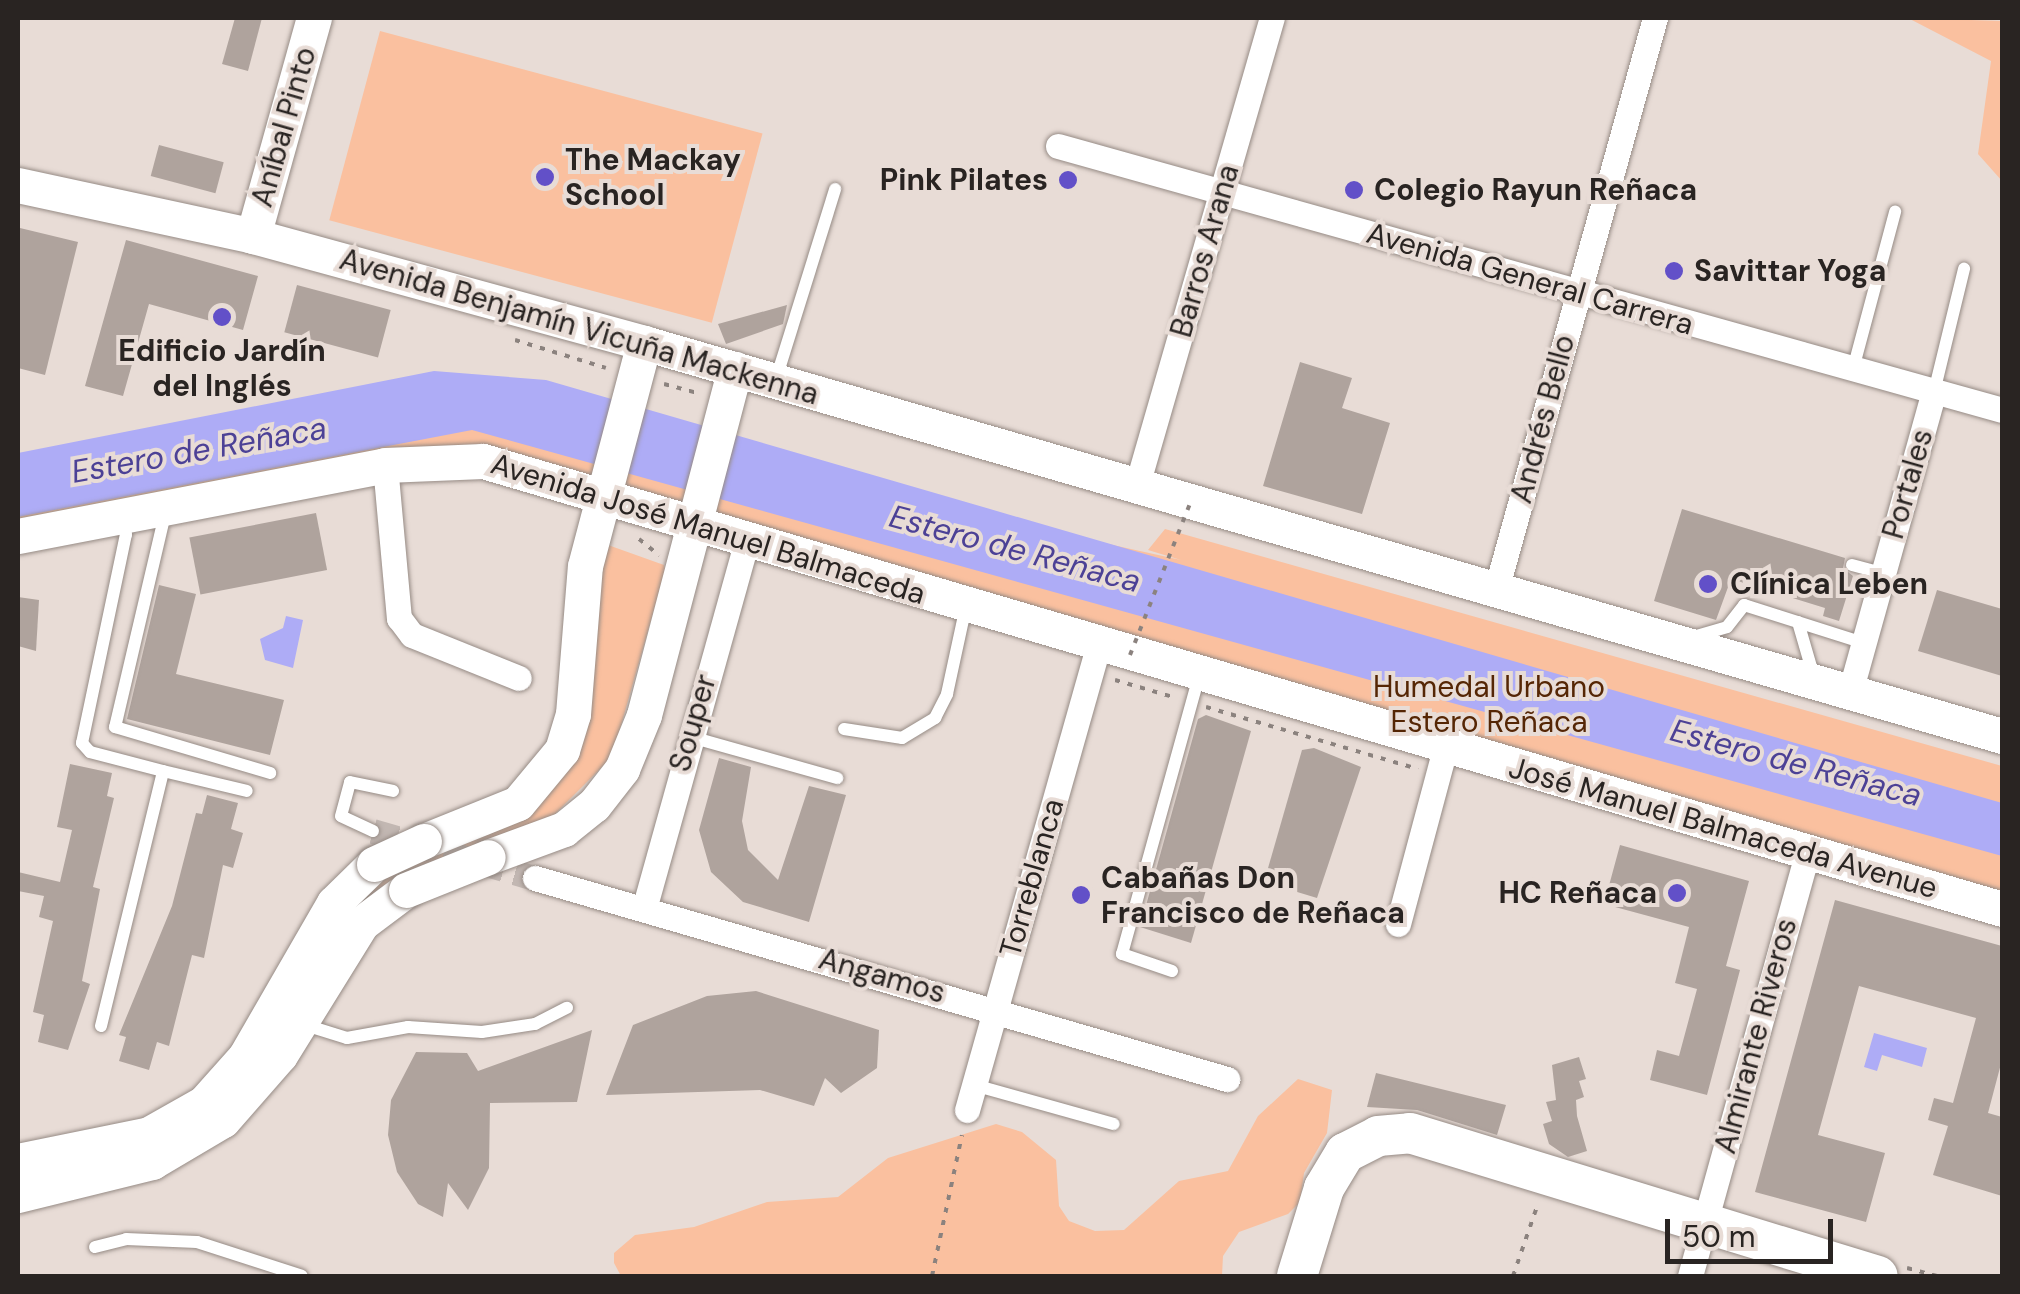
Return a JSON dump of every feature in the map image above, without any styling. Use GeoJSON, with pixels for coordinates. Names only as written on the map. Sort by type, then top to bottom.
{"type":"FeatureCollection","features":[{"type":"Feature","properties":{"kind":"main road","name":"Aníbal Pinto"},"geometry":{"type":"LineString","coordinates":[[253,236],[314,18]]}},
{"type":"Feature","properties":{"kind":"main road","name":"Avenida Benjamín Vicuña Mackenna"},"geometry":{"type":"LineString","coordinates":[[18,185],[253,236],[776,381],[1496,590]]}},
{"type":"Feature","properties":{"kind":"main road"},"geometry":{"type":"LineString","coordinates":[[18,1161],[149,1134],[204,1104],[245,1057],[334,902],[373,848],[424,841],[518,803],[562,750],[573,714],[580,590],[644,344]]}},
{"type":"Feature","properties":{"kind":"main road"},"geometry":{"type":"LineString","coordinates":[[18,1194],[127,1171],[199,1138],[254,1090],[362,923],[406,890],[564,829],[594,805],[622,769],[649,698],[735,370]]}},
{"type":"Feature","properties":{"kind":"main road","name":"Avenida José Manuel Balmaceda"},"geometry":{"type":"LineString","coordinates":[[18,536],[385,465],[483,460],[605,485],[695,512],[747,539],[1114,651]]}},
{"type":"Feature","properties":{"kind":"main road"},"geometry":{"type":"LineString","coordinates":[[1496,590],[2002,736]]}},
{"type":"Feature","properties":{"kind":"main road","name":"José Manuel Balmaceda Avenue"},"geometry":{"type":"LineString","coordinates":[[1114,651],[2002,908]]}},
{"type":"Feature","properties":{"kind":"main road"},"geometry":{"type":"LineString","coordinates":[[1297,1276],[1324,1188],[1345,1153],[1378,1136],[1410,1132],[1704,1226],[1878,1276]]}},
{"type":"Feature","properties":{"kind":"street","name":"Barros Arana"},"geometry":{"type":"LineString","coordinates":[[1138,485],[1272,18]]}},
{"type":"Feature","properties":{"kind":"street","name":"Andrés Bello"},"geometry":{"type":"LineString","coordinates":[[1496,590],[1655,18]]}},
{"type":"Feature","properties":{"kind":"street","name":"Avenida General Carrera"},"geometry":{"type":"LineString","coordinates":[[1058,146],[2002,410]]}},
{"type":"Feature","properties":{"kind":"street","name":"Portales"},"geometry":{"type":"LineString","coordinates":[[1850,692],[1934,392]]}},
{"type":"Feature","properties":{"kind":"street"},"geometry":{"type":"LineString","coordinates":[[385,465],[399,618],[412,635],[519,678]]}},
{"type":"Feature","properties":{"kind":"street","name":"Souper"},"geometry":{"type":"LineString","coordinates":[[644,908],[747,539]]}},
{"type":"Feature","properties":{"kind":"street","name":"Torreblanca"},"geometry":{"type":"LineString","coordinates":[[967,1110],[994,1008],[1114,651]]}},
{"type":"Feature","properties":{"kind":"street"},"geometry":{"type":"LineString","coordinates":[[1398,924],[1445,748]]}},
{"type":"Feature","properties":{"kind":"street","name":"Almirante Riveros"},"geometry":{"type":"LineString","coordinates":[[1690,1276],[1806,854]]}},
{"type":"Feature","properties":{"kind":"street","name":"Angamos"},"geometry":{"type":"LineString","coordinates":[[535,878],[994,1008],[1227,1079]]}},
{"type":"Feature","properties":{"kind":"lane"},"geometry":{"type":"LineString","coordinates":[[776,381],[835,189]]}},
{"type":"Feature","properties":{"kind":"lane"},"geometry":{"type":"LineString","coordinates":[[1852,369],[1894,212]]}},
{"type":"Feature","properties":{"kind":"lane"},"geometry":{"type":"LineString","coordinates":[[1934,392],[1964,270]]}},
{"type":"Feature","properties":{"kind":"lane"},"geometry":{"type":"LineString","coordinates":[[166,507],[115,726],[270,773]]}},
{"type":"Feature","properties":{"kind":"lane"},"geometry":{"type":"LineString","coordinates":[[122,516],[126,535],[82,743],[90,752],[247,791]]}},
{"type":"Feature","properties":{"kind":"lane"},"geometry":{"type":"LineString","coordinates":[[1852,565],[1882,574]]}},
{"type":"Feature","properties":{"kind":"lane"},"geometry":{"type":"LineString","coordinates":[[844,729],[902,738],[935,718],[947,694],[966,606]]}},
{"type":"Feature","properties":{"kind":"lane"},"geometry":{"type":"LineString","coordinates":[[1676,642],[1727,627],[1744,606],[1864,643]]}},
{"type":"Feature","properties":{"kind":"lane"},"geometry":{"type":"LineString","coordinates":[[1798,622],[1816,682]]}},
{"type":"Feature","properties":{"kind":"lane"},"geometry":{"type":"LineString","coordinates":[[1172,971],[1122,954],[1198,676]]}},
{"type":"Feature","properties":{"kind":"lane"},"geometry":{"type":"LineString","coordinates":[[689,736],[837,778]]}},
{"type":"Feature","properties":{"kind":"lane"},"geometry":{"type":"LineString","coordinates":[[101,1026],[163,771]]}},
{"type":"Feature","properties":{"kind":"lane"},"geometry":{"type":"LineString","coordinates":[[373,848],[341,816],[350,782],[394,790]]}},
{"type":"Feature","properties":{"kind":"lane"},"geometry":{"type":"LineString","coordinates":[[300,1023],[347,1038],[408,1027],[482,1032],[534,1024],[567,1008]]}},
{"type":"Feature","properties":{"kind":"lane"},"geometry":{"type":"LineString","coordinates":[[974,1085],[1114,1124]]}},
{"type":"Feature","properties":{"kind":"lane"},"geometry":{"type":"LineString","coordinates":[[95,1248],[126,1239],[197,1242],[302,1276]]}},
{"type":"Feature","properties":{"kind":"path"},"geometry":{"type":"LineString","coordinates":[[1114,651],[1191,501]]}},
{"type":"Feature","properties":{"kind":"path"},"geometry":{"type":"LineString","coordinates":[[932,1276],[967,1110]]}},
{"type":"Feature","properties":{"kind":"path"},"geometry":{"type":"LineString","coordinates":[[1513,1276],[1547,1176]]}},
{"type":"Feature","properties":{"kind":"green space"},"geometry":{"type":"Polygon","coordinates":[[[1908,18],[2002,21],[2002,181],[1978,154],[1991,61],[1908,18]]]}},
{"type":"Feature","properties":{"kind":"green space","name":"The Mackay School"},"geometry":{"type":"Polygon","coordinates":[[[380,31],[763,133],[712,323],[329,220],[380,31]]]}},
{"type":"Feature","properties":{"kind":"green space","name":"Humedal Urbano Estero Reñaca"},"geometry":{"type":"Polygon","coordinates":[[[396,387],[1181,560],[1148,550],[1165,529],[2002,766],[2002,898],[520,462],[18,536],[18,469],[396,387]]]}},
{"type":"Feature","properties":{"kind":"green space"},"geometry":{"type":"Polygon","coordinates":[[[608,545],[664,565],[665,571],[612,757],[553,816],[416,867],[379,888],[351,913],[282,1031],[180,1127],[364,887],[527,812],[559,781],[588,723],[593,610],[608,545]]]}},
{"type":"Feature","properties":{"kind":"green space"},"geometry":{"type":"Polygon","coordinates":[[[1298,1079],[1332,1090],[1327,1133],[1304,1173],[1300,1202],[1288,1214],[1239,1232],[1223,1256],[1222,1276],[621,1276],[614,1263],[614,1253],[635,1235],[694,1227],[767,1202],[838,1197],[888,1158],[996,1124],[1022,1132],[1056,1160],[1059,1206],[1069,1221],[1095,1231],[1124,1230],[1179,1181],[1228,1171],[1258,1116],[1298,1079]]]}},
{"type":"Feature","properties":{"kind":"water","name":"Humedal Urbano Estero Reñaca"},"geometry":{"type":"Polygon","coordinates":[[[434,371],[546,380],[2002,803],[2002,856],[472,430],[18,517],[18,453],[434,371]]]}},
{"type":"Feature","properties":{"kind":"water"},"geometry":{"type":"Polygon","coordinates":[[[286,616],[303,620],[293,668],[265,660],[260,639],[283,628],[286,616]]]}},
{"type":"Feature","properties":{"kind":"water"},"geometry":{"type":"Polygon","coordinates":[[[1874,1033],[1927,1048],[1922,1067],[1882,1055],[1877,1071],[1864,1067],[1874,1033]]]}},
{"type":"Feature","properties":{"kind":"building"},"geometry":{"type":"Polygon","coordinates":[[[235,18],[262,18],[248,71],[222,64],[235,18]]]}},
{"type":"Feature","properties":{"kind":"building"},"geometry":{"type":"Polygon","coordinates":[[[159,145],[224,162],[215,193],[151,176],[159,145]]]}},
{"type":"Feature","properties":{"kind":"building"},"geometry":{"type":"Polygon","coordinates":[[[20,228],[78,242],[45,375],[18,368],[20,228]]]}},
{"type":"Feature","properties":{"kind":"building","name":"Edificio Jardín del Inglés"},"geometry":{"type":"Polygon","coordinates":[[[126,240],[258,276],[243,330],[149,304],[123,396],[85,386],[126,240]]]}},
{"type":"Feature","properties":{"kind":"building"},"geometry":{"type":"Polygon","coordinates":[[[297,285],[391,310],[378,357],[284,332],[297,285]]]}},
{"type":"Feature","properties":{"kind":"building"},"geometry":{"type":"Polygon","coordinates":[[[787,305],[783,324],[726,344],[718,324],[787,305]]]}},
{"type":"Feature","properties":{"kind":"building"},"geometry":{"type":"Polygon","coordinates":[[[1300,362],[1352,378],[1342,408],[1390,423],[1362,514],[1263,486],[1300,362]]]}},
{"type":"Feature","properties":{"kind":"building"},"geometry":{"type":"Polygon","coordinates":[[[1682,509],[1845,558],[1843,568],[1853,576],[1839,621],[1823,616],[1825,608],[1731,579],[1716,620],[1654,601],[1682,509]]]}},
{"type":"Feature","properties":{"kind":"building"},"geometry":{"type":"Polygon","coordinates":[[[316,513],[327,570],[200,595],[189,538],[316,513]]]}},
{"type":"Feature","properties":{"kind":"building"},"geometry":{"type":"Polygon","coordinates":[[[159,585],[196,594],[176,674],[284,700],[270,755],[127,719],[159,585]]]}},
{"type":"Feature","properties":{"kind":"building"},"geometry":{"type":"Polygon","coordinates":[[[1937,590],[2002,609],[2002,676],[1918,651],[1937,590]]]}},
{"type":"Feature","properties":{"kind":"building"},"geometry":{"type":"Polygon","coordinates":[[[18,597],[39,600],[36,651],[18,646],[18,597]]]}},
{"type":"Feature","properties":{"kind":"building"},"geometry":{"type":"Polygon","coordinates":[[[1206,715],[1251,731],[1191,943],[1140,927],[1198,719],[1206,715]]]}},
{"type":"Feature","properties":{"kind":"building"},"geometry":{"type":"Polygon","coordinates":[[[1314,748],[1361,767],[1317,898],[1264,882],[1302,750],[1314,748]]]}},
{"type":"Feature","properties":{"kind":"building"},"geometry":{"type":"Polygon","coordinates":[[[719,758],[751,767],[742,821],[748,850],[778,880],[809,786],[846,795],[809,922],[743,902],[711,872],[699,830],[719,758]]]}},
{"type":"Feature","properties":{"kind":"building"},"geometry":{"type":"Polygon","coordinates":[[[70,764],[112,773],[107,796],[114,798],[93,887],[100,889],[82,981],[90,984],[68,1050],[38,1042],[44,1015],[33,1012],[53,921],[39,917],[44,896],[18,891],[18,872],[60,882],[72,830],[57,827],[70,764]]]}},
{"type":"Feature","properties":{"kind":"building"},"geometry":{"type":"Polygon","coordinates":[[[207,795],[238,803],[231,829],[243,833],[233,868],[223,865],[204,958],[192,955],[169,1046],[157,1042],[149,1070],[119,1061],[126,1037],[119,1035],[172,906],[196,813],[202,814],[207,795]]]}},
{"type":"Feature","properties":{"kind":"building"},"geometry":{"type":"Polygon","coordinates":[[[1620,845],[1749,881],[1726,966],[1740,970],[1707,1095],[1650,1080],[1657,1050],[1679,1056],[1697,989],[1675,983],[1689,927],[1604,904],[1620,845]]]}},
{"type":"Feature","properties":{"kind":"building"},"geometry":{"type":"Polygon","coordinates":[[[1835,900],[2002,946],[2002,1060],[1988,1113],[2002,1117],[2002,1196],[1933,1175],[1948,1126],[1928,1120],[1934,1098],[1953,1103],[1976,1018],[1859,986],[1818,1135],[1885,1153],[1866,1222],[1755,1192],[1835,900]]]}},
{"type":"Feature","properties":{"kind":"building"},"geometry":{"type":"Polygon","coordinates":[[[756,991],[879,1030],[877,1068],[841,1093],[825,1078],[814,1106],[760,1090],[606,1095],[633,1025],[707,996],[756,991]]]}},
{"type":"Feature","properties":{"kind":"building"},"geometry":{"type":"Polygon","coordinates":[[[592,1030],[577,1102],[490,1103],[489,1168],[468,1210],[448,1183],[443,1217],[418,1204],[397,1172],[388,1135],[391,1100],[416,1052],[467,1053],[478,1071],[592,1030]]]}},
{"type":"Feature","properties":{"kind":"building"},"geometry":{"type":"Polygon","coordinates":[[[1579,1057],[1586,1079],[1579,1081],[1584,1097],[1576,1100],[1577,1116],[1587,1151],[1568,1157],[1549,1144],[1543,1124],[1552,1121],[1546,1102],[1556,1100],[1552,1065],[1579,1057]]]}},
{"type":"Feature","properties":{"kind":"building"},"geometry":{"type":"Polygon","coordinates":[[[1376,1073],[1506,1105],[1497,1135],[1417,1110],[1367,1107],[1376,1073]]]}},
{"type":"Feature","properties":{"kind":"tunnel"},"geometry":{"type":"LineString","coordinates":[[373,831],[535,878]]}},
{"type":"Feature","properties":{"kind":"place","name":"The Mackay School"},"geometry":{"type":"Point","coordinates":[545,177]}},
{"type":"Feature","properties":{"kind":"place","name":"Pink Pilates"},"geometry":{"type":"Point","coordinates":[1068,180]}},
{"type":"Feature","properties":{"kind":"place","name":"Colegio Rayun Reñaca"},"geometry":{"type":"Point","coordinates":[1354,190]}},
{"type":"Feature","properties":{"kind":"place","name":"Savittar Yoga"},"geometry":{"type":"Point","coordinates":[1674,271]}},
{"type":"Feature","properties":{"kind":"place","name":"Edificio Jardín del Inglés"},"geometry":{"type":"Point","coordinates":[222,317]}},
{"type":"Feature","properties":{"kind":"place","name":"Clínica Leben"},"geometry":{"type":"Point","coordinates":[1708,584]}},
{"type":"Feature","properties":{"kind":"place","name":"HC Reñaca"},"geometry":{"type":"Point","coordinates":[1677,893]}},
{"type":"Feature","properties":{"kind":"place","name":"Cabañas Don Francisco de Reñaca"},"geometry":{"type":"Point","coordinates":[1081,895]}},
{"type":"Feature","properties":{"kind":"water label","name":"Estero de Reñaca"},"geometry":{"type":"Point","coordinates":[199,450]}},
{"type":"Feature","properties":{"kind":"water label","name":"Estero de Reñaca"},"geometry":{"type":"Point","coordinates":[1015,549]}},
{"type":"Feature","properties":{"kind":"water label","name":"Estero de Reñaca"},"geometry":{"type":"Point","coordinates":[1796,763]}}]}
